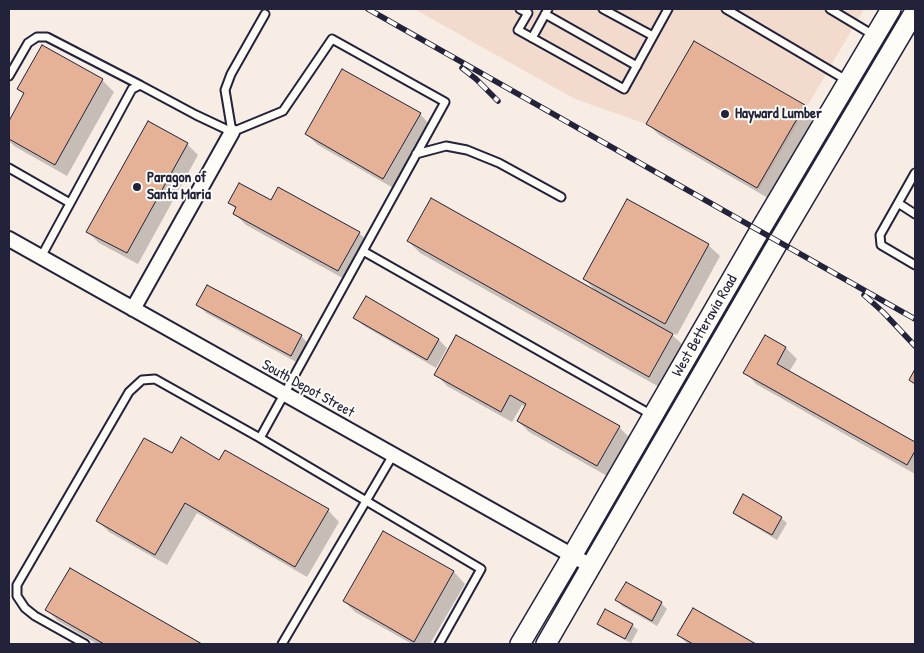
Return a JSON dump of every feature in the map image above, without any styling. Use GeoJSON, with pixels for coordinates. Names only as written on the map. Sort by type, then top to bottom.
{"type":"FeatureCollection","features":[{"type":"Feature","properties":{"kind":"main road","name":"West Betteravia Road"},"geometry":{"type":"LineString","coordinates":[[520,644],[764,222],[891,9]]}},
{"type":"Feature","properties":{"kind":"main road","name":"West Betteravia Road"},"geometry":{"type":"LineString","coordinates":[[546,644],[915,10]]}},
{"type":"Feature","properties":{"kind":"street"},"geometry":{"type":"LineString","coordinates":[[133,308],[232,132]]}},
{"type":"Feature","properties":{"kind":"street","name":"South Depot Street"},"geometry":{"type":"LineString","coordinates":[[9,239],[591,566]]}},
{"type":"Feature","properties":{"kind":"lane"},"geometry":{"type":"LineString","coordinates":[[520,9],[528,13],[518,30],[624,89],[668,9]]}},
{"type":"Feature","properties":{"kind":"lane"},"geometry":{"type":"LineString","coordinates":[[603,9],[653,36]]}},
{"type":"Feature","properties":{"kind":"lane"},"geometry":{"type":"LineString","coordinates":[[726,9],[848,81]]}},
{"type":"Feature","properties":{"kind":"lane"},"geometry":{"type":"LineString","coordinates":[[830,9],[875,36]]}},
{"type":"Feature","properties":{"kind":"lane"},"geometry":{"type":"LineString","coordinates":[[532,38],[546,12],[637,66]]}},
{"type":"Feature","properties":{"kind":"lane"},"geometry":{"type":"LineString","coordinates":[[232,132],[225,90],[231,74],[266,14]]}},
{"type":"Feature","properties":{"kind":"lane"},"geometry":{"type":"LineString","coordinates":[[9,76],[28,43],[37,37],[47,37],[232,132],[283,111],[332,39],[445,102],[260,438]]}},
{"type":"Feature","properties":{"kind":"lane"},"geometry":{"type":"LineString","coordinates":[[41,257],[132,89],[140,85]]}},
{"type":"Feature","properties":{"kind":"lane"},"geometry":{"type":"LineString","coordinates":[[416,154],[446,146],[467,150],[499,163],[561,197]]}},
{"type":"Feature","properties":{"kind":"lane"},"geometry":{"type":"LineString","coordinates":[[9,168],[70,203]]}},
{"type":"Feature","properties":{"kind":"lane"},"geometry":{"type":"LineString","coordinates":[[915,173],[880,235],[881,245],[915,265]]}},
{"type":"Feature","properties":{"kind":"lane"},"geometry":{"type":"LineString","coordinates":[[898,203],[915,214]]}},
{"type":"Feature","properties":{"kind":"lane"},"geometry":{"type":"LineString","coordinates":[[363,252],[653,416]]}},
{"type":"Feature","properties":{"kind":"lane"},"geometry":{"type":"LineString","coordinates":[[85,644],[35,616],[25,608],[17,596],[17,585],[129,392],[142,380],[155,379],[260,438],[481,569],[439,644]]}},
{"type":"Feature","properties":{"kind":"lane"},"geometry":{"type":"LineString","coordinates":[[282,644],[393,455]]}},
{"type":"Feature","properties":{"kind":"shaded area"},"geometry":{"type":"Polygon","coordinates":[[[414,9],[864,9],[759,189],[646,124],[575,99],[414,9]]]}},
{"type":"Feature","properties":{"kind":"building","name":"Hayward Lumber"},"geometry":{"type":"Polygon","coordinates":[[[694,41],[805,105],[757,188],[646,124],[694,41]]]}},
{"type":"Feature","properties":{"kind":"building"},"geometry":{"type":"Polygon","coordinates":[[[42,45],[103,79],[55,165],[9,139],[9,121],[24,93],[17,89],[42,45]]]}},
{"type":"Feature","properties":{"kind":"building"},"geometry":{"type":"Polygon","coordinates":[[[342,69],[421,113],[383,179],[305,134],[342,69]]]}},
{"type":"Feature","properties":{"kind":"building","name":"Paragon of Santa Maria"},"geometry":{"type":"Polygon","coordinates":[[[148,121],[188,143],[127,253],[86,232],[148,121]]]}},
{"type":"Feature","properties":{"kind":"building"},"geometry":{"type":"Polygon","coordinates":[[[239,183],[271,200],[278,187],[360,232],[338,271],[233,214],[236,207],[228,203],[239,183]]]}},
{"type":"Feature","properties":{"kind":"building"},"geometry":{"type":"Polygon","coordinates":[[[431,198],[673,334],[649,377],[407,241],[431,198]]]}},
{"type":"Feature","properties":{"kind":"building"},"geometry":{"type":"Polygon","coordinates":[[[627,199],[709,244],[665,324],[583,279],[627,199]]]}},
{"type":"Feature","properties":{"kind":"building"},"geometry":{"type":"Polygon","coordinates":[[[207,285],[302,335],[291,356],[196,305],[207,285]]]}},
{"type":"Feature","properties":{"kind":"building"},"geometry":{"type":"Polygon","coordinates":[[[366,296],[439,339],[427,360],[353,318],[366,296]]]}},
{"type":"Feature","properties":{"kind":"building"},"geometry":{"type":"Polygon","coordinates":[[[456,335],[620,426],[597,466],[517,421],[526,404],[510,395],[501,412],[434,375],[456,335]]]}},
{"type":"Feature","properties":{"kind":"building"},"geometry":{"type":"Polygon","coordinates":[[[765,335],[786,347],[777,364],[915,442],[915,451],[907,465],[743,373],[765,335]]]}},
{"type":"Feature","properties":{"kind":"building"},"geometry":{"type":"Polygon","coordinates":[[[915,369],[915,384],[909,380],[915,369]]]}},
{"type":"Feature","properties":{"kind":"building"},"geometry":{"type":"Polygon","coordinates":[[[181,437],[219,460],[225,450],[329,509],[295,567],[185,503],[155,555],[96,521],[144,438],[172,453],[181,437]]]}},
{"type":"Feature","properties":{"kind":"building"},"geometry":{"type":"Polygon","coordinates":[[[743,494],[782,517],[772,535],[733,513],[743,494]]]}},
{"type":"Feature","properties":{"kind":"building"},"geometry":{"type":"Polygon","coordinates":[[[383,531],[454,571],[414,642],[343,601],[383,531]]]}},
{"type":"Feature","properties":{"kind":"building"},"geometry":{"type":"Polygon","coordinates":[[[70,568],[202,644],[104,644],[45,610],[70,568]]]}},
{"type":"Feature","properties":{"kind":"building"},"geometry":{"type":"Polygon","coordinates":[[[626,582],[662,602],[652,621],[615,600],[626,582]]]}},
{"type":"Feature","properties":{"kind":"building"},"geometry":{"type":"Polygon","coordinates":[[[693,608],[756,644],[693,644],[677,635],[693,608]]]}},
{"type":"Feature","properties":{"kind":"building"},"geometry":{"type":"Polygon","coordinates":[[[605,609],[633,624],[625,639],[597,624],[605,609]]]}},
{"type":"Feature","properties":{"kind":"railway"},"geometry":{"type":"LineString","coordinates":[[368,9],[915,319]]}},
{"type":"Feature","properties":{"kind":"railway"},"geometry":{"type":"LineString","coordinates":[[462,68],[498,101]]}},
{"type":"Feature","properties":{"kind":"railway"},"geometry":{"type":"LineString","coordinates":[[864,295],[915,346]]}},
{"type":"Feature","properties":{"kind":"place","name":"Hayward Lumber"},"geometry":{"type":"Point","coordinates":[725,114]}},
{"type":"Feature","properties":{"kind":"place","name":"Paragon of Santa Maria"},"geometry":{"type":"Point","coordinates":[137,187]}}]}
